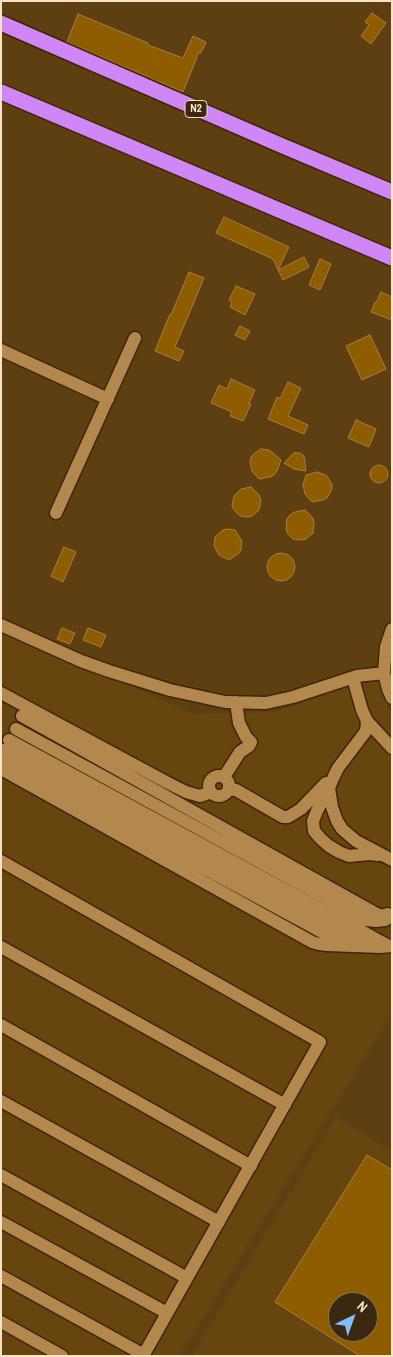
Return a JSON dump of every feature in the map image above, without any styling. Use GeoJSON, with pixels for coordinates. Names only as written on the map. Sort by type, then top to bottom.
{"type":"FeatureCollection","features":[{"type":"Feature","properties":{"kind":"highway","name":"N2"},"geometry":{"type":"LineString","coordinates":[[1,23],[392,192]]}},
{"type":"Feature","properties":{"kind":"highway"},"geometry":{"type":"LineString","coordinates":[[1,92],[392,258]]}},
{"type":"Feature","properties":{"kind":"lane"},"geometry":{"type":"LineString","coordinates":[[56,513],[135,338]]}},
{"type":"Feature","properties":{"kind":"lane"},"geometry":{"type":"LineString","coordinates":[[1,350],[108,399]]}},
{"type":"Feature","properties":{"kind":"lane"},"geometry":{"type":"LineString","coordinates":[[1,625],[80,661],[109,671],[170,690],[225,702],[266,703],[293,697],[353,678],[384,673]]}},
{"type":"Feature","properties":{"kind":"lane"},"geometry":{"type":"LineString","coordinates":[[392,629],[386,647],[384,673],[392,698]]}},
{"type":"Feature","properties":{"kind":"lane"},"geometry":{"type":"LineString","coordinates":[[353,678],[367,721],[392,748]]}},
{"type":"Feature","properties":{"kind":"lane"},"geometry":{"type":"LineString","coordinates":[[1,693],[25,712],[375,914],[382,916],[392,914]]}},
{"type":"Feature","properties":{"kind":"lane"},"geometry":{"type":"LineString","coordinates":[[236,702],[239,723],[246,737],[251,742],[249,746],[240,752],[226,783],[225,794],[216,796],[211,792],[208,785],[211,779],[217,776],[226,783],[236,790],[283,817],[288,817],[301,809],[334,776]]}},
{"type":"Feature","properties":{"kind":"lane"},"geometry":{"type":"LineString","coordinates":[[4,751],[25,712]]}},
{"type":"Feature","properties":{"kind":"lane"},"geometry":{"type":"LineString","coordinates":[[25,712],[186,792],[200,796],[211,792]]}},
{"type":"Feature","properties":{"kind":"lane"},"geometry":{"type":"LineString","coordinates":[[367,721],[366,731],[338,768],[317,811],[313,821],[314,831],[329,846],[349,856],[370,854],[389,859]]}},
{"type":"Feature","properties":{"kind":"lane"},"geometry":{"type":"LineString","coordinates":[[16,729],[366,920],[385,920],[392,914]]}},
{"type":"Feature","properties":{"kind":"lane"},"geometry":{"type":"LineString","coordinates":[[4,751],[347,946]]}},
{"type":"Feature","properties":{"kind":"lane"},"geometry":{"type":"LineString","coordinates":[[4,751],[391,946]]}},
{"type":"Feature","properties":{"kind":"lane"},"geometry":{"type":"LineString","coordinates":[[4,751],[368,947]]}},
{"type":"Feature","properties":{"kind":"lane"},"geometry":{"type":"LineString","coordinates":[[1,769],[312,942],[347,946],[391,946]]}},
{"type":"Feature","properties":{"kind":"lane"},"geometry":{"type":"LineString","coordinates":[[334,776],[329,788],[332,807],[342,829],[356,841],[389,859]]}},
{"type":"Feature","properties":{"kind":"lane"},"geometry":{"type":"LineString","coordinates":[[1,861],[320,1042],[143,1355],[1,1276]]}},
{"type":"Feature","properties":{"kind":"lane"},"geometry":{"type":"LineString","coordinates":[[1,948],[285,1105]]}},
{"type":"Feature","properties":{"kind":"lane"},"geometry":{"type":"LineString","coordinates":[[1,1026],[251,1166]]}},
{"type":"Feature","properties":{"kind":"lane"},"geometry":{"type":"LineString","coordinates":[[1,1101],[219,1222]]}},
{"type":"Feature","properties":{"kind":"lane"},"geometry":{"type":"LineString","coordinates":[[1,1175],[187,1278]]}},
{"type":"Feature","properties":{"kind":"lane"},"geometry":{"type":"LineString","coordinates":[[1,1222],[167,1313]]}},
{"type":"Feature","properties":{"kind":"lane"},"geometry":{"type":"LineString","coordinates":[[1,1322],[62,1356]]}},
{"type":"Feature","properties":{"kind":"shaded area"},"geometry":{"type":"Polygon","coordinates":[[[1,627],[193,714],[276,712],[347,686],[382,678],[388,710],[392,714],[392,1013],[179,1356],[1,1356],[1,627]]]}},
{"type":"Feature","properties":{"kind":"shaded area"},"geometry":{"type":"Polygon","coordinates":[[[336,1117],[392,1151],[392,1356],[192,1356],[336,1117]]]}},
{"type":"Feature","properties":{"kind":"building"},"geometry":{"type":"Polygon","coordinates":[[[372,13],[386,23],[371,44],[361,36],[369,25],[365,22],[372,13]]]}},
{"type":"Feature","properties":{"kind":"building"},"geometry":{"type":"Polygon","coordinates":[[[78,14],[148,43],[148,45],[183,58],[193,36],[206,42],[201,53],[199,52],[183,92],[67,42],[78,14]]]}},
{"type":"Feature","properties":{"kind":"building"},"geometry":{"type":"Polygon","coordinates":[[[224,217],[289,247],[278,270],[273,259],[216,233],[224,217]]]}},
{"type":"Feature","properties":{"kind":"building"},"geometry":{"type":"Polygon","coordinates":[[[304,257],[309,267],[283,280],[278,270],[304,257]]]}},
{"type":"Feature","properties":{"kind":"building"},"geometry":{"type":"Polygon","coordinates":[[[320,259],[331,264],[320,290],[309,285],[320,259]]]}},
{"type":"Feature","properties":{"kind":"building"},"geometry":{"type":"Polygon","coordinates":[[[189,272],[204,278],[175,347],[184,351],[179,361],[155,351],[189,272]]]}},
{"type":"Feature","properties":{"kind":"building"},"geometry":{"type":"Polygon","coordinates":[[[236,286],[255,294],[245,315],[230,307],[232,302],[229,300],[236,286]]]}},
{"type":"Feature","properties":{"kind":"building"},"geometry":{"type":"Polygon","coordinates":[[[381,292],[392,297],[392,320],[371,312],[381,292]]]}},
{"type":"Feature","properties":{"kind":"building"},"geometry":{"type":"Polygon","coordinates":[[[240,326],[250,331],[245,340],[235,335],[240,326]]]}},
{"type":"Feature","properties":{"kind":"building"},"geometry":{"type":"Polygon","coordinates":[[[370,335],[386,369],[362,380],[346,346],[370,335]]]}},
{"type":"Feature","properties":{"kind":"building"},"geometry":{"type":"Polygon","coordinates":[[[231,379],[255,390],[243,421],[230,416],[232,412],[211,403],[219,385],[227,389],[231,379]]]}},
{"type":"Feature","properties":{"kind":"building"},"geometry":{"type":"Polygon","coordinates":[[[288,382],[301,388],[288,416],[308,425],[304,434],[268,419],[277,397],[280,399],[288,382]]]}},
{"type":"Feature","properties":{"kind":"building"},"geometry":{"type":"Polygon","coordinates":[[[356,420],[376,429],[369,447],[348,438],[356,420]]]}},
{"type":"Feature","properties":{"kind":"building"},"geometry":{"type":"Polygon","coordinates":[[[261,449],[269,450],[281,460],[274,475],[259,479],[252,471],[250,462],[251,457],[261,449]]]}},
{"type":"Feature","properties":{"kind":"building"},"geometry":{"type":"Polygon","coordinates":[[[294,453],[300,453],[304,456],[306,471],[294,469],[284,463],[294,453]]]}},
{"type":"Feature","properties":{"kind":"building"},"geometry":{"type":"Polygon","coordinates":[[[379,465],[385,468],[388,474],[385,480],[379,483],[373,480],[370,474],[373,468],[379,465]]]}},
{"type":"Feature","properties":{"kind":"building"},"geometry":{"type":"Polygon","coordinates":[[[317,472],[326,475],[332,484],[332,489],[327,498],[312,502],[305,494],[303,485],[306,475],[317,472]]]}},
{"type":"Feature","properties":{"kind":"building"},"geometry":{"type":"Polygon","coordinates":[[[251,487],[261,500],[259,510],[252,516],[240,516],[232,506],[234,496],[241,489],[251,487]]]}},
{"type":"Feature","properties":{"kind":"building"},"geometry":{"type":"Polygon","coordinates":[[[305,510],[313,518],[313,533],[306,539],[293,539],[286,529],[287,519],[295,512],[305,510]]]}},
{"type":"Feature","properties":{"kind":"building"},"geometry":{"type":"Polygon","coordinates":[[[227,529],[235,530],[242,541],[241,550],[229,560],[219,555],[214,546],[215,537],[227,529]]]}},
{"type":"Feature","properties":{"kind":"building"},"geometry":{"type":"Polygon","coordinates":[[[64,547],[76,552],[63,582],[51,576],[64,547]]]}},
{"type":"Feature","properties":{"kind":"building"},"geometry":{"type":"Polygon","coordinates":[[[281,553],[291,557],[295,567],[291,577],[281,581],[271,577],[267,567],[271,557],[281,553]]]}},
{"type":"Feature","properties":{"kind":"building"},"geometry":{"type":"Polygon","coordinates":[[[62,628],[75,633],[70,644],[57,639],[62,628]]]}},
{"type":"Feature","properties":{"kind":"building"},"geometry":{"type":"Polygon","coordinates":[[[88,628],[106,635],[101,647],[83,640],[88,628]]]}},
{"type":"Feature","properties":{"kind":"building"},"geometry":{"type":"Polygon","coordinates":[[[367,1155],[392,1170],[392,1356],[360,1356],[338,1342],[378,1342],[378,1292],[328,1292],[328,1336],[275,1302],[367,1155]]]}}]}
